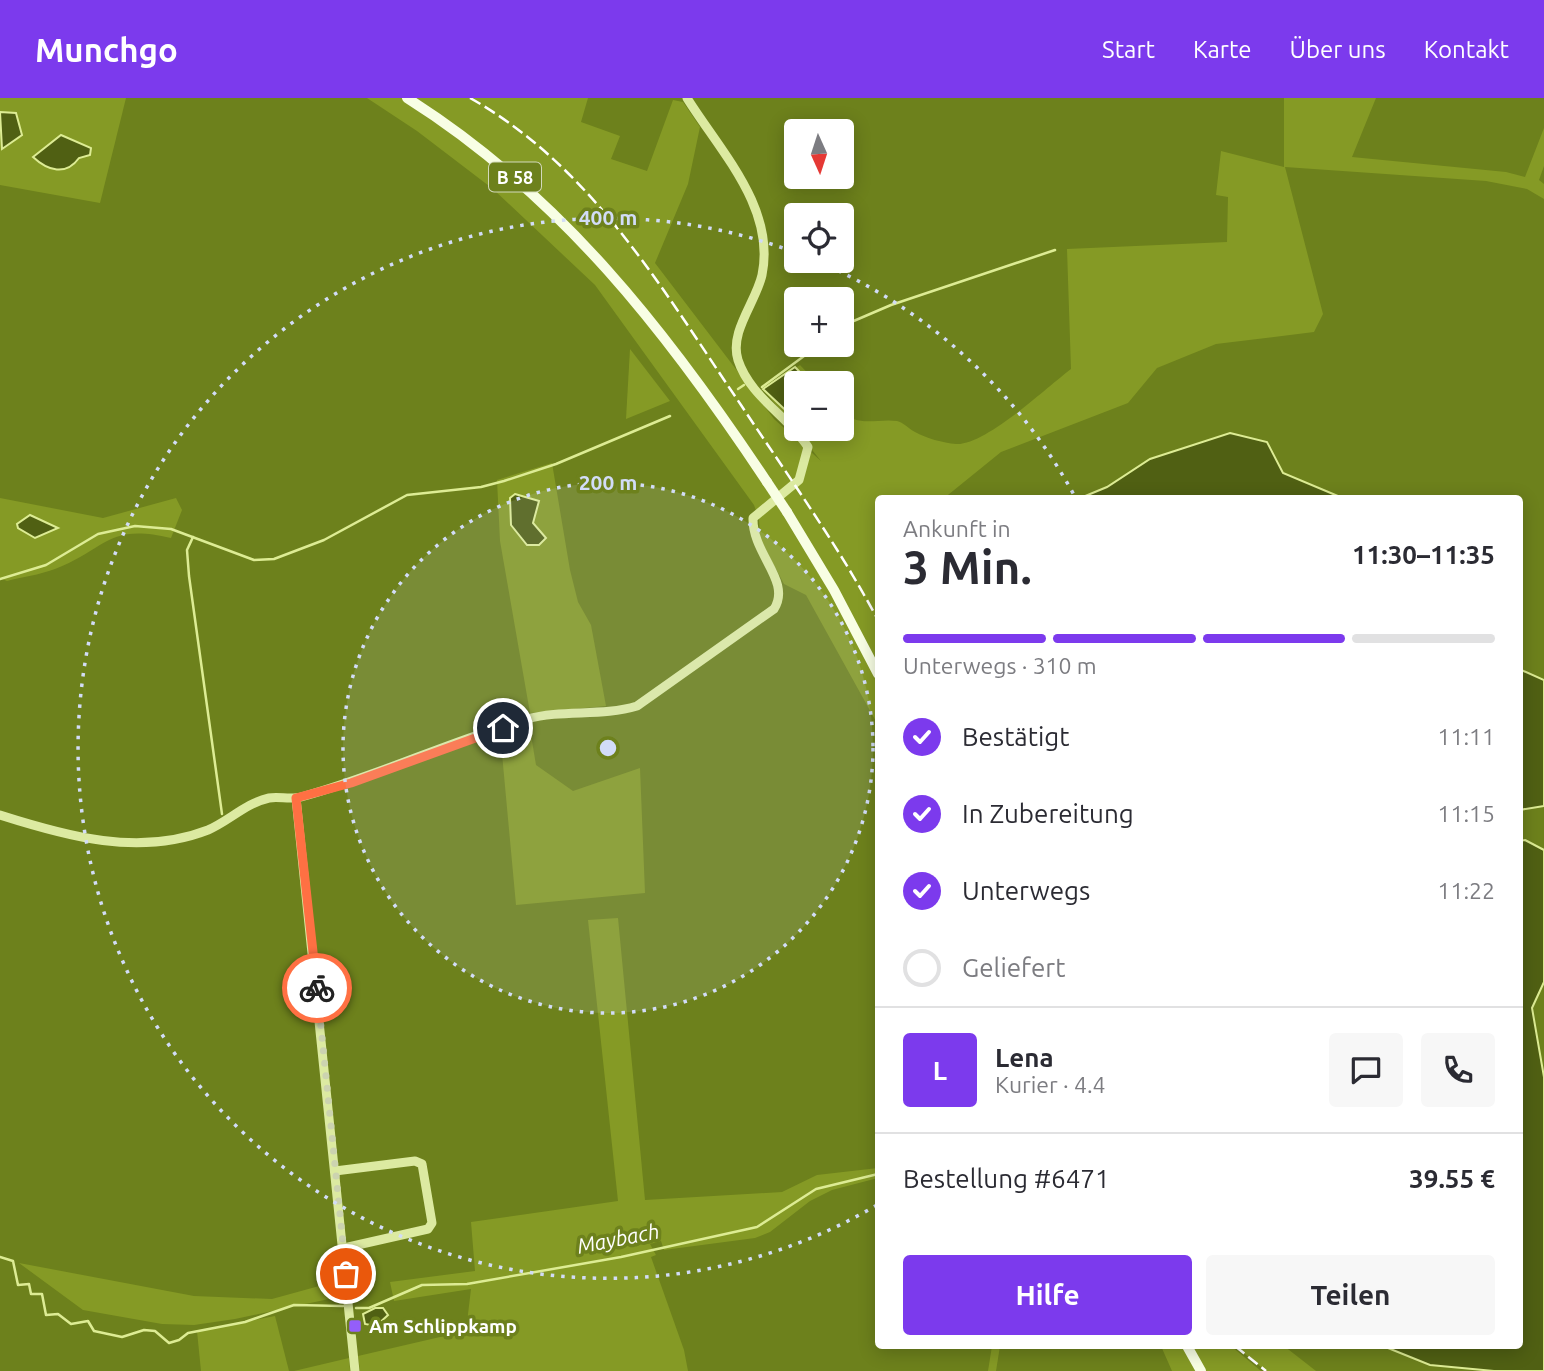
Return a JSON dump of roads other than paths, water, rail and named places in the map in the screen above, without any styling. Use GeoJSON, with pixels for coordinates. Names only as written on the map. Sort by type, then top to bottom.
{"type":"FeatureCollection","features":[{"type":"Feature","properties":{"kind":"main road","name":"B 58"},"geometry":{"type":"LineString","coordinates":[[407,98],[515,177],[611,271],[678,354],[787,512],[834,590],[875,668]]}},
{"type":"Feature","properties":{"kind":"main road"},"geometry":{"type":"LineString","coordinates":[[1189,1349],[1201,1371]]}},
{"type":"Feature","properties":{"kind":"street"},"geometry":{"type":"LineString","coordinates":[[0,815],[76,838],[133,841],[184,837],[209,829],[263,800],[296,798],[351,783],[529,719],[621,711],[637,706],[774,609],[780,601],[778,582],[754,539],[753,518],[799,480],[808,447],[756,391],[739,362],[737,336],[762,273],[764,252],[760,218],[751,198],[687,98]]}},
{"type":"Feature","properties":{"kind":"street"},"geometry":{"type":"LineString","coordinates":[[296,798],[355,1371]]}},
{"type":"Feature","properties":{"kind":"street"},"geometry":{"type":"LineString","coordinates":[[335,1171],[415,1161],[422,1164],[432,1223],[428,1229],[344,1248]]}},
{"type":"Feature","properties":{"kind":"waterway"},"geometry":{"type":"LineString","coordinates":[[854,321],[891,305],[1055,250]]}},
{"type":"Feature","properties":{"kind":"waterway"},"geometry":{"type":"LineString","coordinates":[[762,387],[803,357]]}},
{"type":"Feature","properties":{"kind":"waterway"},"geometry":{"type":"LineString","coordinates":[[738,389],[744,385]]}},
{"type":"Feature","properties":{"kind":"waterway"},"geometry":{"type":"LineString","coordinates":[[0,579],[46,565],[98,534],[135,526],[171,529],[254,560],[274,559],[324,540],[407,495],[481,487],[504,481],[556,464],[670,416]]}},
{"type":"Feature","properties":{"kind":"waterway"},"geometry":{"type":"LineString","coordinates":[[193,537],[187,550],[189,576],[222,814]]}},
{"type":"Feature","properties":{"kind":"waterway","name":"Maybach"},"geometry":{"type":"LineString","coordinates":[[356,1308],[369,1308],[422,1285],[467,1284],[621,1257],[757,1227],[816,1189],[875,1175]]}},
{"type":"Feature","properties":{"kind":"waterway","name":"Maybach"},"geometry":{"type":"LineString","coordinates":[[0,1257],[13,1261],[18,1285],[29,1284],[31,1294],[42,1294],[46,1315],[58,1314],[71,1324],[88,1321],[94,1331],[122,1337],[144,1330],[155,1331],[169,1343],[188,1333],[245,1322],[294,1305],[343,1306]]}},
{"type":"Feature","properties":{"kind":"railway"},"geometry":{"type":"LineString","coordinates":[[470,98],[514,126],[553,159],[623,235],[654,276],[812,511],[875,615]]}},
{"type":"Feature","properties":{"kind":"railway"},"geometry":{"type":"LineString","coordinates":[[1239,1349],[1266,1371]]}},
{"type":"Feature","properties":{"kind":"place","name":"Am Schlippkamp"},"geometry":{"type":"Point","coordinates":[355,1326]}}]}
